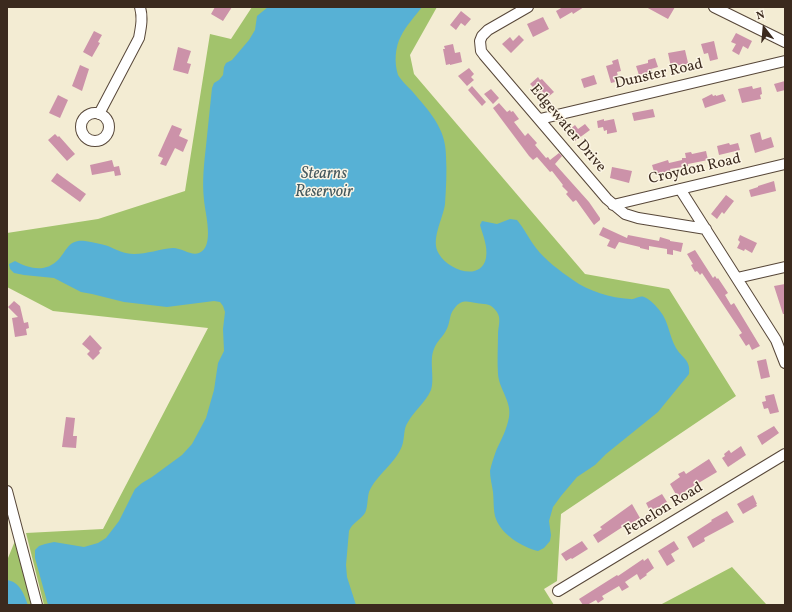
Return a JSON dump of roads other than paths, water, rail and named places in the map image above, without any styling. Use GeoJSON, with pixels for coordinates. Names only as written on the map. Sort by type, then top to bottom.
{"type":"FeatureCollection","features":[{"type":"Feature","properties":{"kind":"street"},"geometry":{"type":"LineString","coordinates":[[100,114],[138,38],[142,14],[140,7]]}},
{"type":"Feature","properties":{"kind":"street","name":"Edgewater Drive"},"geometry":{"type":"LineString","coordinates":[[528,7],[488,30],[482,36],[480,45],[484,55],[613,205],[625,214],[638,218],[706,229]]}},
{"type":"Feature","properties":{"kind":"street"},"geometry":{"type":"LineString","coordinates":[[714,7],[785,42]]}},
{"type":"Feature","properties":{"kind":"street","name":"Dunster Road"},"geometry":{"type":"LineString","coordinates":[[540,119],[785,61]]}},
{"type":"Feature","properties":{"kind":"street","name":"Croydon Road"},"geometry":{"type":"LineString","coordinates":[[613,205],[785,164]]}},
{"type":"Feature","properties":{"kind":"street"},"geometry":{"type":"LineString","coordinates":[[680,189],[776,340],[785,363]]}},
{"type":"Feature","properties":{"kind":"street"},"geometry":{"type":"LineString","coordinates":[[737,278],[785,267]]}},
{"type":"Feature","properties":{"kind":"street","name":"Fenelon Road"},"geometry":{"type":"LineString","coordinates":[[558,591],[785,454]]}},
{"type":"Feature","properties":{"kind":"street"},"geometry":{"type":"LineString","coordinates":[[7,491],[37,605]]}},
{"type":"Feature","properties":{"kind":"water","name":"Stearns Reservoir"},"geometry":{"type":"Polygon","coordinates":[[[268,7],[422,7],[405,29],[399,40],[396,50],[396,65],[399,77],[430,113],[440,128],[443,137],[446,162],[445,204],[436,236],[436,242],[439,254],[443,260],[449,265],[464,271],[471,272],[478,270],[483,265],[486,258],[485,241],[480,225],[482,221],[497,224],[510,219],[517,220],[533,245],[544,257],[579,284],[593,291],[608,295],[632,299],[642,297],[651,301],[663,315],[676,348],[689,365],[689,374],[658,412],[606,454],[595,465],[577,477],[553,507],[549,521],[551,535],[550,541],[544,548],[538,551],[513,540],[499,525],[494,513],[490,471],[509,417],[509,406],[498,374],[499,316],[492,307],[488,305],[468,302],[461,303],[457,305],[453,311],[446,331],[433,351],[431,390],[406,425],[403,443],[399,452],[372,486],[369,492],[365,513],[349,531],[346,565],[347,577],[356,605],[48,605],[35,558],[35,550],[39,546],[54,542],[84,547],[98,543],[106,538],[119,521],[135,489],[182,455],[192,444],[206,418],[214,390],[218,363],[224,351],[223,329],[225,312],[220,302],[214,301],[167,307],[124,302],[81,292],[54,278],[14,273],[10,269],[9,264],[15,261],[32,268],[43,268],[59,259],[72,243],[80,241],[88,241],[108,246],[130,254],[139,254],[173,248],[196,254],[204,250],[207,244],[208,229],[203,193],[212,88],[214,83],[223,75],[226,63],[232,60],[249,40],[255,30],[257,16],[268,7]]]}},
{"type":"Feature","properties":{"kind":"water"},"geometry":{"type":"Polygon","coordinates":[[[7,580],[18,586],[28,605],[7,605],[7,580]]]}}]}
